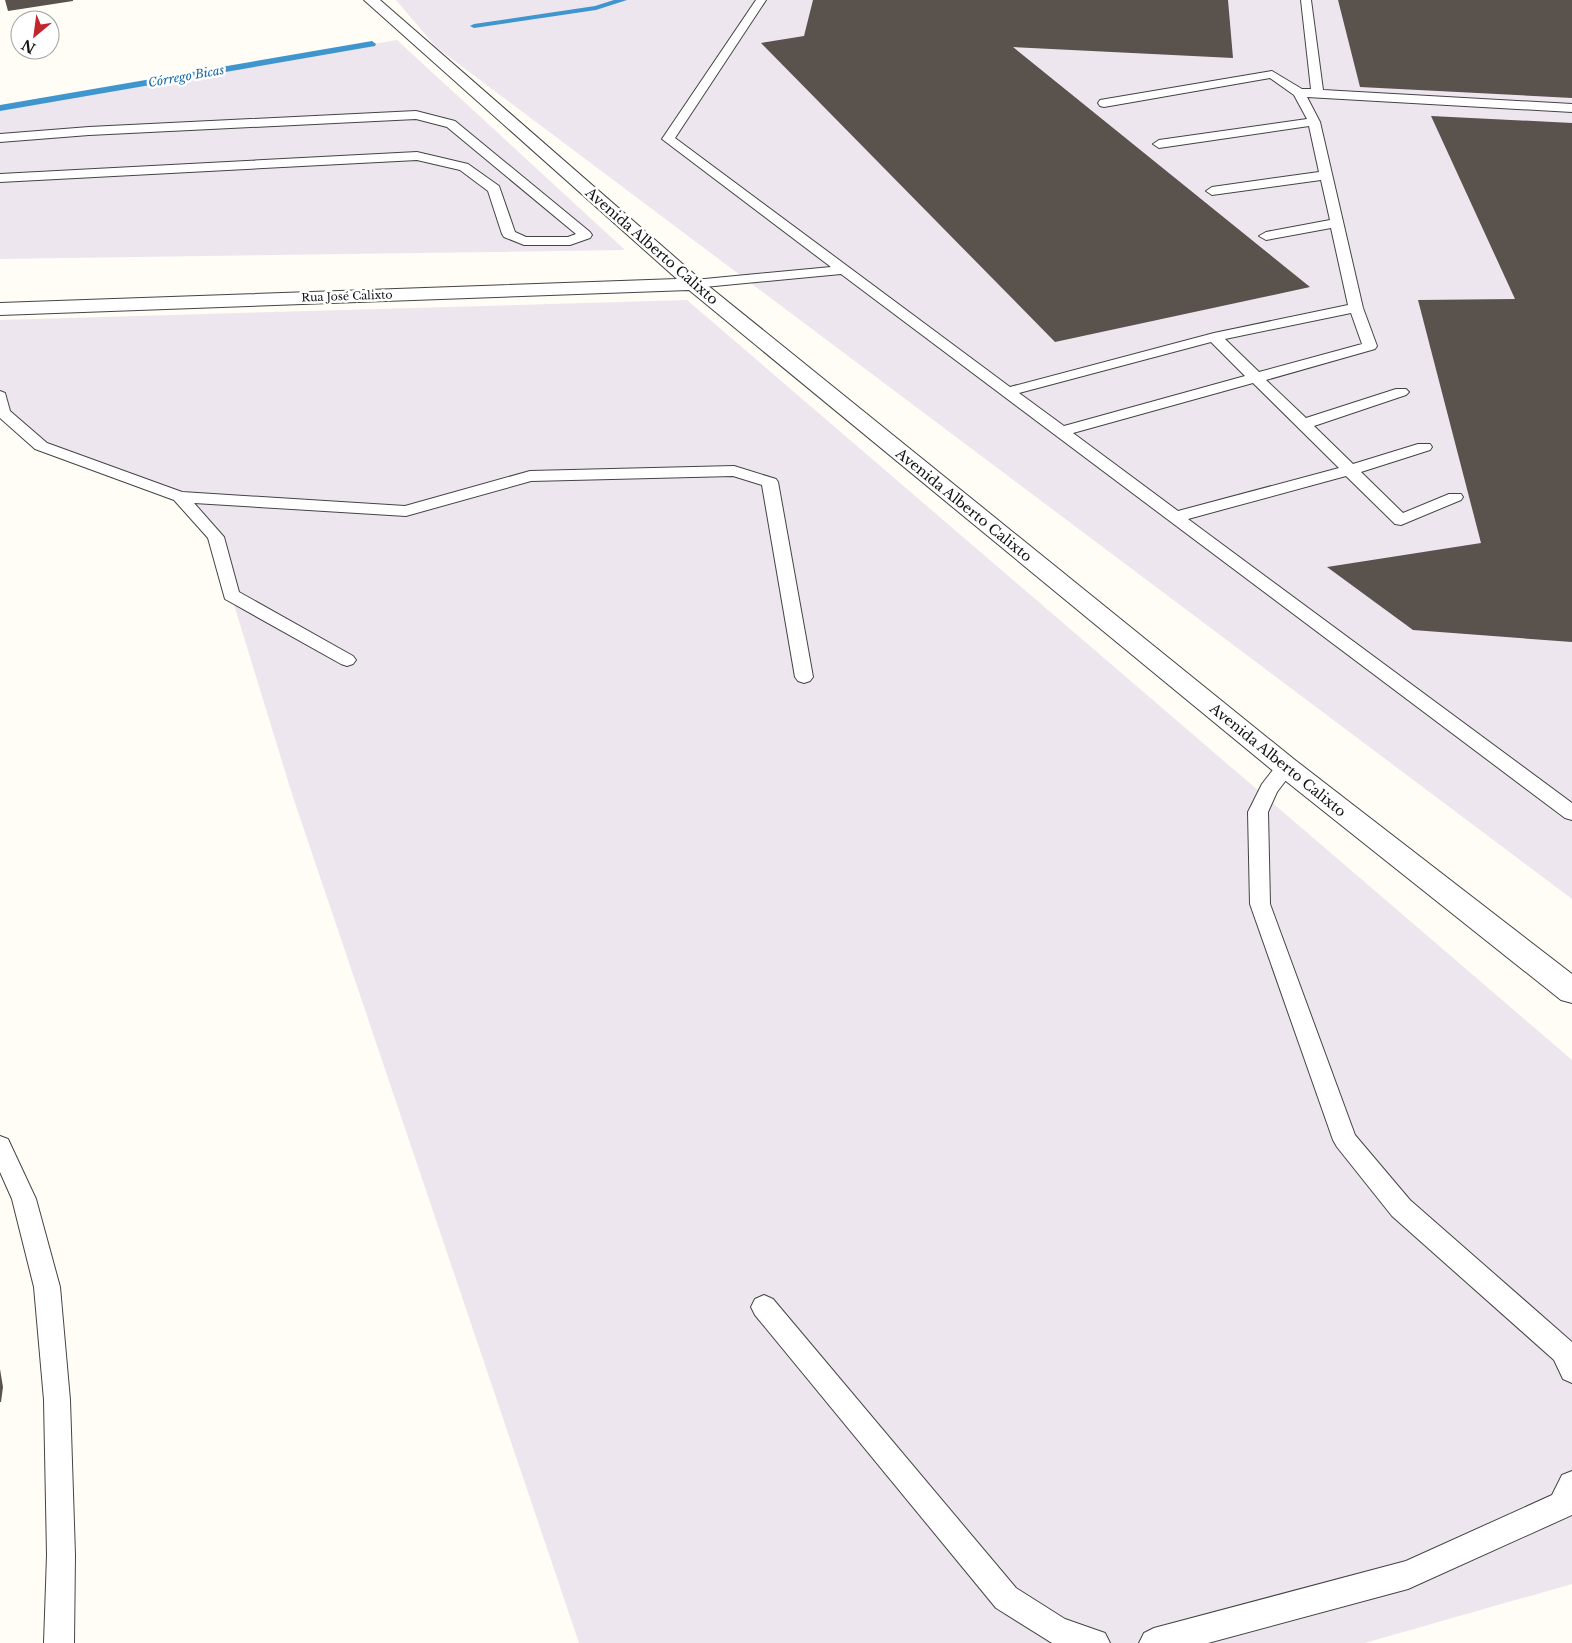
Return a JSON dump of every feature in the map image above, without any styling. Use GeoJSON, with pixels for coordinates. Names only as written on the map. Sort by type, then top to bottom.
{"type":"FeatureCollection","features":[{"type":"Feature","properties":{"kind":"street","name":"Avenida Alberto Calixto"},"geometry":{"type":"LineString","coordinates":[[371,0],[694,284],[1286,767],[1572,991]]}},
{"type":"Feature","properties":{"kind":"street","name":"Rua José Calixto"},"geometry":{"type":"LineString","coordinates":[[0,309],[694,284]]}},
{"type":"Feature","properties":{"kind":"lane"},"geometry":{"type":"LineString","coordinates":[[761,0],[668,139],[1572,813]]}},
{"type":"Feature","properties":{"kind":"lane"},"geometry":{"type":"LineString","coordinates":[[1306,0],[1317,93]]}},
{"type":"Feature","properties":{"kind":"lane"},"geometry":{"type":"LineString","coordinates":[[1061,432],[1370,346],[1356,308],[1314,122],[1299,93],[1272,74],[1104,103]]}},
{"type":"Feature","properties":{"kind":"lane"},"geometry":{"type":"LineString","coordinates":[[1299,93],[1572,108]]}},
{"type":"Feature","properties":{"kind":"lane"},"geometry":{"type":"LineString","coordinates":[[0,138],[89,130],[416,115],[451,124],[585,235],[570,241],[524,241],[509,234],[494,189],[464,167],[417,156],[0,178]]}},
{"type":"Feature","properties":{"kind":"lane"},"geometry":{"type":"LineString","coordinates":[[1159,144],[1314,122]]}},
{"type":"Feature","properties":{"kind":"lane"},"geometry":{"type":"LineString","coordinates":[[1212,191],[1326,175]]}},
{"type":"Feature","properties":{"kind":"lane"},"geometry":{"type":"LineString","coordinates":[[1266,236],[1337,223]]}},
{"type":"Feature","properties":{"kind":"lane"},"geometry":{"type":"LineString","coordinates":[[694,284],[844,270]]}},
{"type":"Feature","properties":{"kind":"lane"},"geometry":{"type":"LineString","coordinates":[[1007,392],[1214,337],[1356,308]]}},
{"type":"Feature","properties":{"kind":"lane"},"geometry":{"type":"LineString","coordinates":[[1214,337],[1401,520],[1455,498]]}},
{"type":"Feature","properties":{"kind":"lane"},"geometry":{"type":"LineString","coordinates":[[1302,425],[1401,392]]}},
{"type":"Feature","properties":{"kind":"lane"},"geometry":{"type":"LineString","coordinates":[[0,396],[3,413],[41,446],[180,497],[406,511],[530,476],[734,471],[770,482],[804,677]]}},
{"type":"Feature","properties":{"kind":"lane"},"geometry":{"type":"LineString","coordinates":[[1175,517],[1349,470],[1424,447]]}},
{"type":"Feature","properties":{"kind":"lane"},"geometry":{"type":"LineString","coordinates":[[180,497],[216,537],[231,595],[347,660]]}},
{"type":"Feature","properties":{"kind":"lane"},"geometry":{"type":"LineString","coordinates":[[1286,767],[1269,789],[1258,812],[1260,904],[1345,1140],[1401,1208],[1562,1351],[1572,1370]]}},
{"type":"Feature","properties":{"kind":"lane"},"geometry":{"type":"LineString","coordinates":[[0,1146],[24,1200],[47,1287],[57,1400],[61,1555],[59,1643]]}},
{"type":"Feature","properties":{"kind":"lane"},"geometry":{"type":"LineString","coordinates":[[764,1306],[1006,1598],[1058,1631],[1095,1643]]}},
{"type":"Feature","properties":{"kind":"lane"},"geometry":{"type":"LineString","coordinates":[[1154,1643],[1408,1575],[1562,1505],[1572,1485]]}},
{"type":"Feature","properties":{"kind":"shaded area"},"geometry":{"type":"Polygon","coordinates":[[[396,0],[1572,0],[1572,899],[436,47],[396,0]]]}},
{"type":"Feature","properties":{"kind":"shaded area"},"geometry":{"type":"Polygon","coordinates":[[[397,40],[625,250],[0,259],[0,108],[397,40]]]}},
{"type":"Feature","properties":{"kind":"shaded area"},"geometry":{"type":"Polygon","coordinates":[[[687,300],[1572,1060],[1572,1584],[1365,1643],[579,1643],[292,794],[231,595],[216,537],[179,497],[41,446],[3,413],[0,396],[0,320],[687,300]]]}},
{"type":"Feature","properties":{"kind":"building"},"geometry":{"type":"Polygon","coordinates":[[[5,0],[73,0],[73,1],[8,11],[5,0]]]}},
{"type":"Feature","properties":{"kind":"building"},"geometry":{"type":"Polygon","coordinates":[[[813,0],[1228,0],[1233,58],[1013,47],[1310,287],[1055,342],[761,43],[804,36],[813,0]]]}},
{"type":"Feature","properties":{"kind":"building"},"geometry":{"type":"Polygon","coordinates":[[[1338,0],[1572,0],[1572,98],[1360,87],[1338,0]]]}},
{"type":"Feature","properties":{"kind":"building"},"geometry":{"type":"Polygon","coordinates":[[[1431,116],[1572,123],[1572,642],[1413,630],[1327,567],[1481,543],[1418,300],[1515,299],[1431,116]]]}},
{"type":"Feature","properties":{"kind":"building"},"geometry":{"type":"Polygon","coordinates":[[[0,1369],[3,1387],[1,1402],[0,1402],[0,1369]]]}},
{"type":"Feature","properties":{"kind":"waterway","name":"Córrego Bicas"},"geometry":{"type":"LineString","coordinates":[[474,26],[596,8],[623,0]]}},
{"type":"Feature","properties":{"kind":"waterway","name":"Córrego Bicas"},"geometry":{"type":"LineString","coordinates":[[0,108],[372,44]]}}]}
